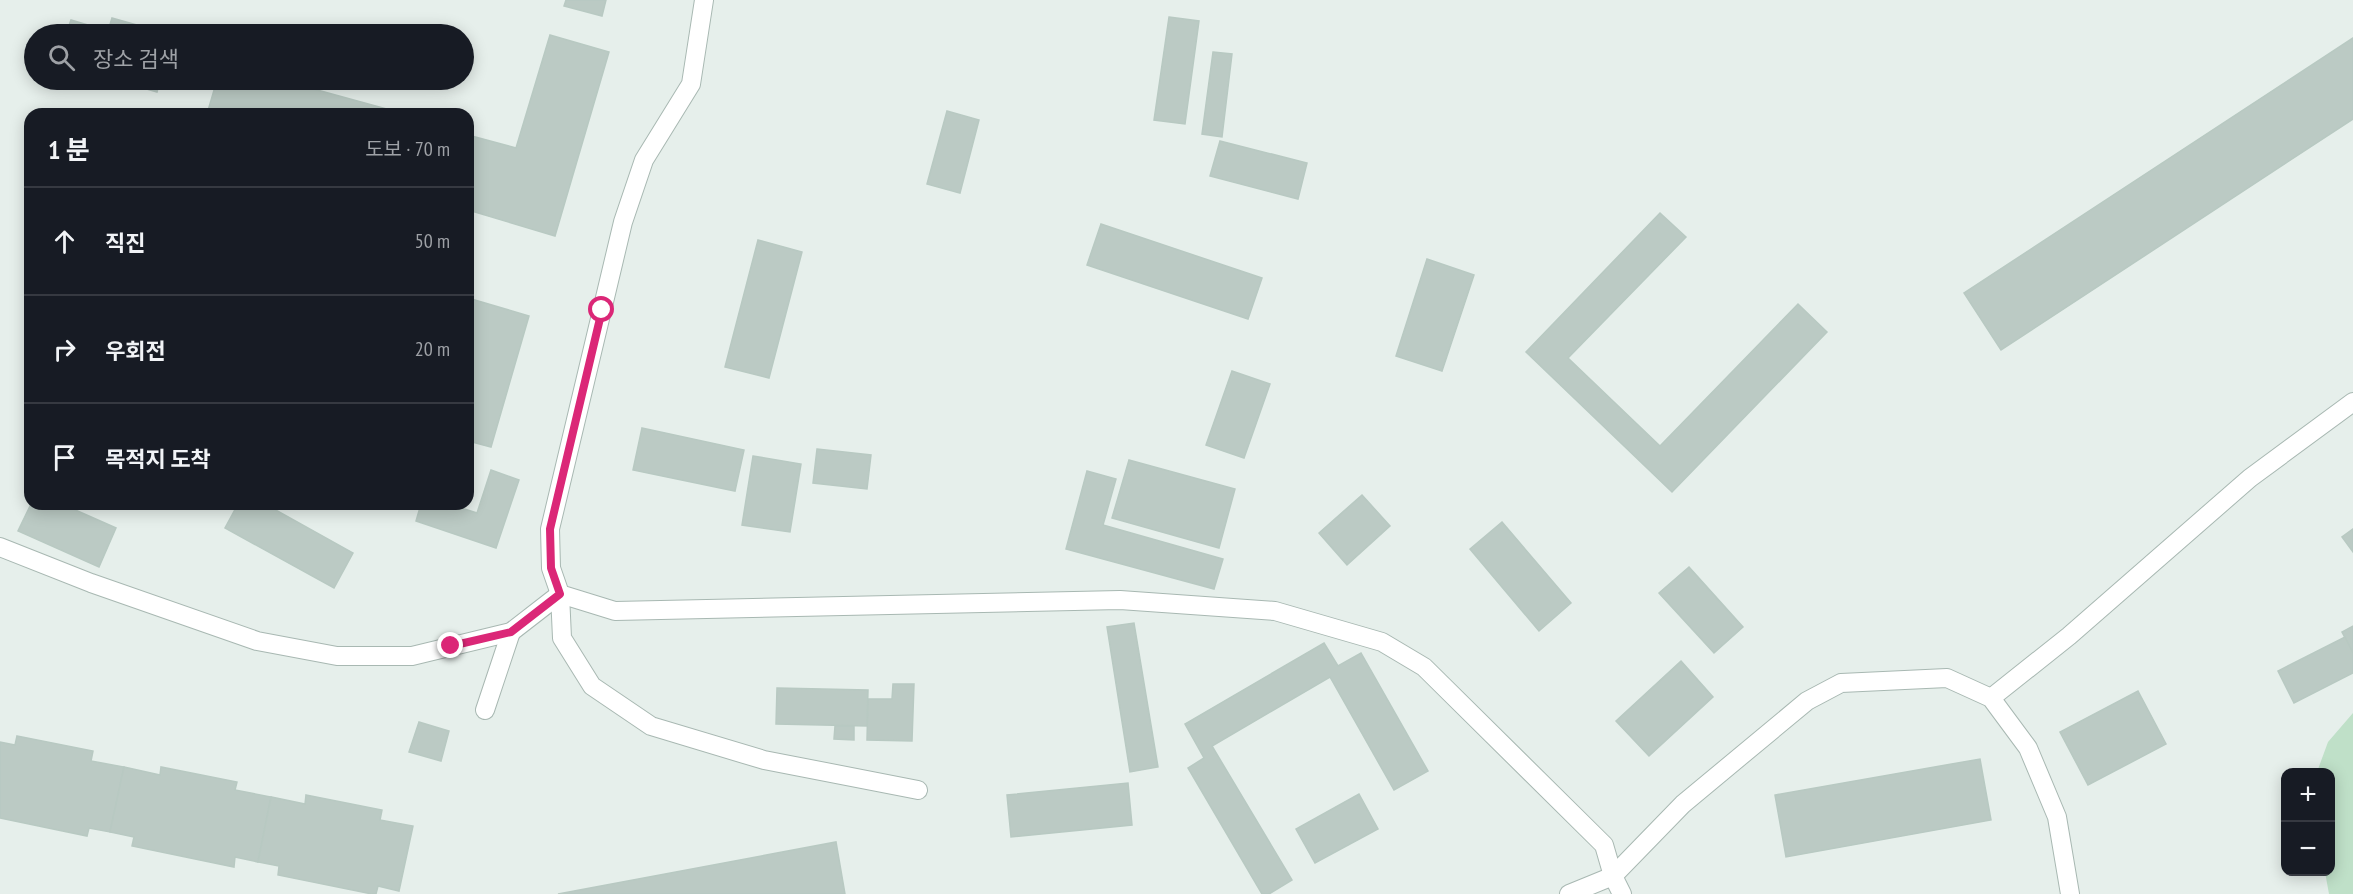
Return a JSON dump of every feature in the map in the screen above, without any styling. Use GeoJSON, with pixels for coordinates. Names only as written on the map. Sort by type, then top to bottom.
{"type":"FeatureCollection","features":[{"type":"Feature","properties":{"kind":"street"},"geometry":{"type":"LineString","coordinates":[[704,0],[691,84],[645,160],[623,222],[550,529],[551,568],[560,594],[562,638],[592,686],[651,726],[764,760],[918,790]]}},
{"type":"Feature","properties":{"kind":"street"},"geometry":{"type":"LineString","coordinates":[[1990,698],[2069,636],[2250,478],[2353,402]]}},
{"type":"Feature","properties":{"kind":"street"},"geometry":{"type":"LineString","coordinates":[[0,547],[91,583],[257,641],[338,656],[412,656],[511,632],[560,594]]}},
{"type":"Feature","properties":{"kind":"street"},"geometry":{"type":"LineString","coordinates":[[560,594],[615,611],[1120,600],[1275,611],[1382,642],[1424,667],[1604,845],[1613,876],[1622,894]]}},
{"type":"Feature","properties":{"kind":"street"},"geometry":{"type":"LineString","coordinates":[[485,710],[511,632]]}},
{"type":"Feature","properties":{"kind":"street"},"geometry":{"type":"LineString","coordinates":[[1569,894],[1613,876],[1683,804],[1807,701],[1840,683],[1947,678],[1990,698],[2028,748],[2057,817],[2070,894]]}},
{"type":"Feature","properties":{"kind":"green space"},"geometry":{"type":"Polygon","coordinates":[[[2353,713],[2353,894],[2329,894],[2326,876],[2335,876],[2335,768],[2318,768],[2328,742],[2353,713]]]}},
{"type":"Feature","properties":{"kind":"building"},"geometry":{"type":"Polygon","coordinates":[[[566,0],[606,0],[602,16],[564,6],[566,0]]]}},
{"type":"Feature","properties":{"kind":"building"},"geometry":{"type":"Polygon","coordinates":[[[1169,17],[1199,21],[1185,124],[1154,120],[1169,17]]]}},
{"type":"Feature","properties":{"kind":"building"},"geometry":{"type":"Polygon","coordinates":[[[112,18],[133,24],[110,24],[112,18]]]}},
{"type":"Feature","properties":{"kind":"building"},"geometry":{"type":"Polygon","coordinates":[[[71,20],[84,24],[70,24],[71,20]]]}},
{"type":"Feature","properties":{"kind":"building"},"geometry":{"type":"Polygon","coordinates":[[[550,35],[609,52],[555,236],[474,212],[474,137],[516,148],[550,35]]]}},
{"type":"Feature","properties":{"kind":"building"},"geometry":{"type":"Polygon","coordinates":[[[2353,38],[2353,119],[2001,350],[1964,293],[2353,38]]]}},
{"type":"Feature","properties":{"kind":"building"},"geometry":{"type":"Polygon","coordinates":[[[1213,52],[1232,54],[1222,137],[1202,134],[1213,52]]]}},
{"type":"Feature","properties":{"kind":"building"},"geometry":{"type":"Polygon","coordinates":[[[214,90],[317,90],[383,108],[209,108],[214,90]]]}},
{"type":"Feature","properties":{"kind":"building"},"geometry":{"type":"Polygon","coordinates":[[[947,111],[979,120],[960,193],[927,184],[947,111]]]}},
{"type":"Feature","properties":{"kind":"building"},"geometry":{"type":"Polygon","coordinates":[[[1220,141],[1307,163],[1298,199],[1210,176],[1220,141]]]}},
{"type":"Feature","properties":{"kind":"building"},"geometry":{"type":"Polygon","coordinates":[[[1660,213],[1686,237],[1568,358],[1660,446],[1798,304],[1827,332],[1672,492],[1526,352],[1660,213]]]}},
{"type":"Feature","properties":{"kind":"building"},"geometry":{"type":"Polygon","coordinates":[[[1101,224],[1262,278],[1248,319],[1087,265],[1101,224]]]}},
{"type":"Feature","properties":{"kind":"building"},"geometry":{"type":"Polygon","coordinates":[[[758,240],[802,252],[769,378],[725,367],[758,240]]]}},
{"type":"Feature","properties":{"kind":"building"},"geometry":{"type":"Polygon","coordinates":[[[1427,259],[1474,275],[1442,371],[1396,356],[1427,259]]]}},
{"type":"Feature","properties":{"kind":"building"},"geometry":{"type":"Polygon","coordinates":[[[474,300],[529,316],[491,447],[474,443],[474,300]]]}},
{"type":"Feature","properties":{"kind":"building"},"geometry":{"type":"Polygon","coordinates":[[[1232,371],[1270,384],[1244,458],[1206,445],[1232,371]]]}},
{"type":"Feature","properties":{"kind":"building"},"geometry":{"type":"Polygon","coordinates":[[[642,428],[744,450],[735,491],[633,470],[642,428]]]}},
{"type":"Feature","properties":{"kind":"building"},"geometry":{"type":"Polygon","coordinates":[[[817,449],[871,455],[867,489],[813,483],[817,449]]]}},
{"type":"Feature","properties":{"kind":"building"},"geometry":{"type":"Polygon","coordinates":[[[753,456],[801,464],[790,532],[742,525],[753,456]]]}},
{"type":"Feature","properties":{"kind":"building"},"geometry":{"type":"Polygon","coordinates":[[[1129,460],[1235,489],[1219,548],[1112,518],[1129,460]]]}},
{"type":"Feature","properties":{"kind":"building"},"geometry":{"type":"Polygon","coordinates":[[[491,470],[519,480],[496,548],[416,521],[419,510],[468,510],[477,513],[491,470]]]}},
{"type":"Feature","properties":{"kind":"building"},"geometry":{"type":"Polygon","coordinates":[[[1087,471],[1116,479],[1103,525],[1223,559],[1214,589],[1066,549],[1087,471]]]}},
{"type":"Feature","properties":{"kind":"building"},"geometry":{"type":"Polygon","coordinates":[[[1362,495],[1390,526],[1347,565],[1319,533],[1362,495]]]}},
{"type":"Feature","properties":{"kind":"building"},"geometry":{"type":"Polygon","coordinates":[[[28,510],[76,510],[116,528],[99,567],[18,531],[28,510]]]}},
{"type":"Feature","properties":{"kind":"building"},"geometry":{"type":"Polygon","coordinates":[[[235,510],[276,510],[353,553],[334,588],[225,528],[235,510]]]}},
{"type":"Feature","properties":{"kind":"building"},"geometry":{"type":"Polygon","coordinates":[[[1502,522],[1571,603],[1539,631],[1470,549],[1502,522]]]}},
{"type":"Feature","properties":{"kind":"building"},"geometry":{"type":"Polygon","coordinates":[[[2353,529],[2353,552],[2342,537],[2353,529]]]}},
{"type":"Feature","properties":{"kind":"building"},"geometry":{"type":"Polygon","coordinates":[[[1689,567],[1743,627],[1714,653],[1659,593],[1689,567]]]}},
{"type":"Feature","properties":{"kind":"building"},"geometry":{"type":"Polygon","coordinates":[[[1134,623],[1158,767],[1130,772],[1107,627],[1134,623]]]}},
{"type":"Feature","properties":{"kind":"building"},"geometry":{"type":"Polygon","coordinates":[[[2353,626],[2353,653],[2342,632],[2353,626]]]}},
{"type":"Feature","properties":{"kind":"building"},"geometry":{"type":"Polygon","coordinates":[[[2345,637],[2353,653],[2353,673],[2294,703],[2278,671],[2345,637]]]}},
{"type":"Feature","properties":{"kind":"building"},"geometry":{"type":"Polygon","coordinates":[[[1324,643],[1338,666],[1361,653],[1428,771],[1394,790],[1330,677],[1212,746],[1292,880],[1269,894],[1262,894],[1188,768],[1204,758],[1185,724],[1324,643]]]}},
{"type":"Feature","properties":{"kind":"building"},"geometry":{"type":"Polygon","coordinates":[[[1681,661],[1713,697],[1649,756],[1616,721],[1681,661]]]}},
{"type":"Feature","properties":{"kind":"building"},"geometry":{"type":"Polygon","coordinates":[[[893,684],[914,684],[912,741],[867,740],[868,699],[892,699],[893,684]]]}},
{"type":"Feature","properties":{"kind":"building"},"geometry":{"type":"Polygon","coordinates":[[[777,688],[868,690],[867,726],[776,724],[777,688]]]}},
{"type":"Feature","properties":{"kind":"building"},"geometry":{"type":"Polygon","coordinates":[[[2138,691],[2166,744],[2088,785],[2060,732],[2138,691]]]}},
{"type":"Feature","properties":{"kind":"building"},"geometry":{"type":"Polygon","coordinates":[[[419,722],[449,731],[441,761],[409,752],[419,722]]]}},
{"type":"Feature","properties":{"kind":"building"},"geometry":{"type":"Polygon","coordinates":[[[835,726],[854,726],[854,740],[834,739],[835,726]]]}},
{"type":"Feature","properties":{"kind":"building"},"geometry":{"type":"Polygon","coordinates":[[[17,736],[93,751],[91,761],[124,767],[110,832],[89,828],[87,836],[0,818],[0,742],[15,745],[17,736]]]}},
{"type":"Feature","properties":{"kind":"building"},"geometry":{"type":"Polygon","coordinates":[[[1980,759],[1991,820],[1786,857],[1775,795],[1980,759]]]}},
{"type":"Feature","properties":{"kind":"building"},"geometry":{"type":"Polygon","coordinates":[[[124,767],[160,775],[161,767],[237,782],[235,790],[271,797],[258,862],[235,857],[234,867],[132,846],[134,837],[110,832],[124,767]]]}},
{"type":"Feature","properties":{"kind":"building"},"geometry":{"type":"Polygon","coordinates":[[[1128,783],[1132,825],[1011,837],[1007,795],[1128,783]]]}},
{"type":"Feature","properties":{"kind":"building"},"geometry":{"type":"Polygon","coordinates":[[[1359,794],[1378,829],[1315,863],[1296,829],[1359,794]]]}},
{"type":"Feature","properties":{"kind":"building"},"geometry":{"type":"Polygon","coordinates":[[[306,795],[382,810],[380,820],[413,826],[399,891],[378,886],[376,894],[372,894],[278,875],[279,866],[258,862],[271,797],[305,804],[306,795]]]}},
{"type":"Feature","properties":{"kind":"building"},"geometry":{"type":"Polygon","coordinates":[[[836,842],[845,894],[558,894],[836,842]]]}},
{"type":"Feature","properties":{"kind":"route"},"geometry":{"type":"LineString","coordinates":[[451,646],[511,632],[560,594],[551,568],[550,529],[602,310]]}}]}
